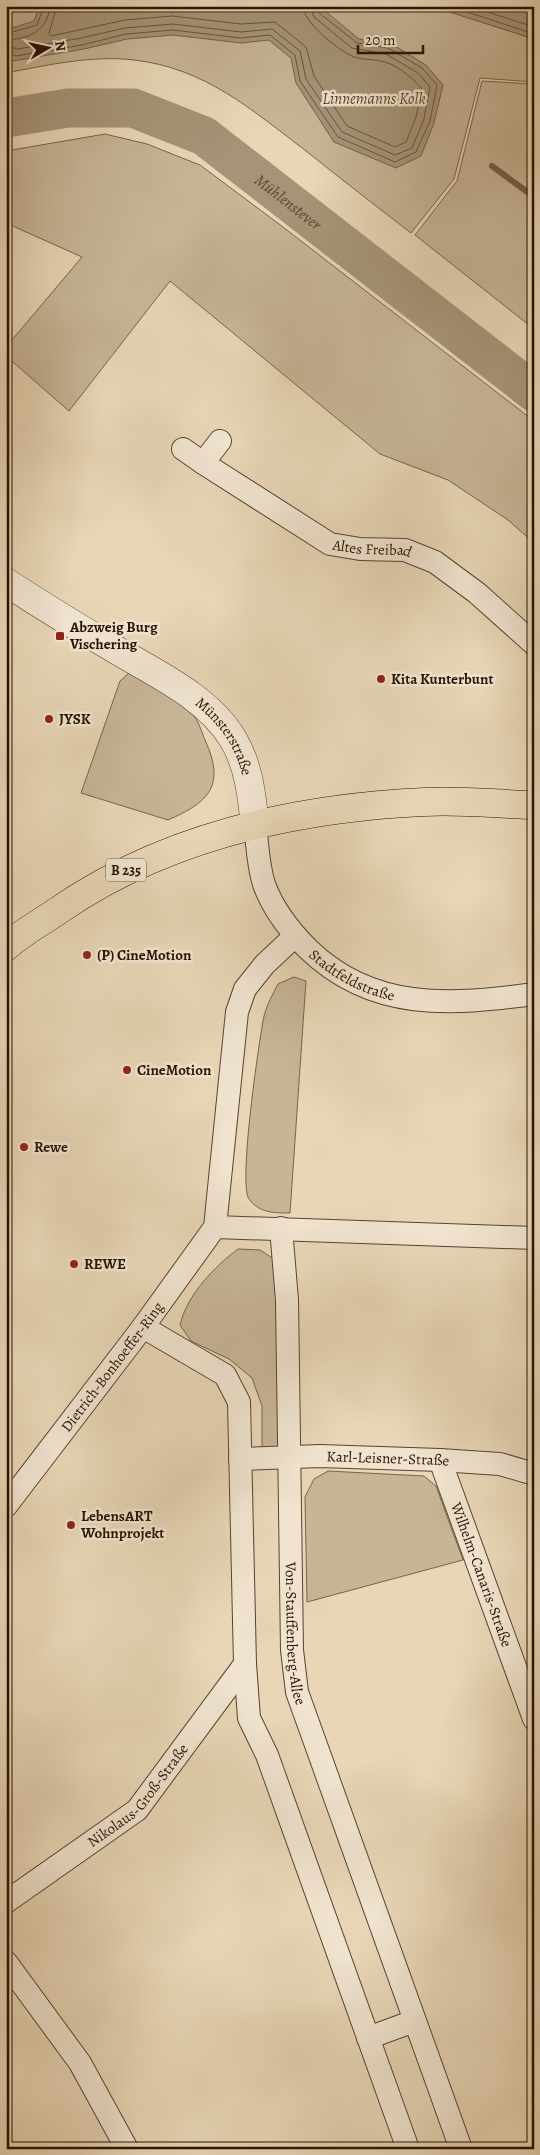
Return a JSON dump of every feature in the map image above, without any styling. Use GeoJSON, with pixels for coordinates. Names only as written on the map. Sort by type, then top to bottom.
{"type":"FeatureCollection","features":[{"type":"Feature","properties":{"kind":"main road","name":"B 235"},"geometry":{"type":"LineString","coordinates":[[6,947],[85,892],[124,870],[191,843],[255,826],[314,814],[425,802],[534,805]]}},
{"type":"Feature","properties":{"kind":"street"},"geometry":{"type":"LineString","coordinates":[[203,463],[220,441]]}},
{"type":"Feature","properties":{"kind":"street","name":"Altes Freibad"},"geometry":{"type":"LineString","coordinates":[[183,449],[330,544],[360,549],[405,550],[435,562],[477,593],[534,644]]}},
{"type":"Feature","properties":{"kind":"street","name":"Münsterstraße"},"geometry":{"type":"LineString","coordinates":[[6,582],[185,691],[216,718],[232,738],[244,761],[250,784],[255,826]]}},
{"type":"Feature","properties":{"kind":"street","name":"Stadtfeldstraße"},"geometry":{"type":"LineString","coordinates":[[255,826],[260,869],[265,888],[295,936],[317,957],[346,979],[371,990],[398,998],[447,1003],[476,1002],[534,994]]}},
{"type":"Feature","properties":{"kind":"street","name":"Dietrich-Bonhoeffer-Ring"},"geometry":{"type":"LineString","coordinates":[[6,1506],[143,1327],[215,1226],[238,1012],[245,989],[265,964],[295,936]]}},
{"type":"Feature","properties":{"kind":"street"},"geometry":{"type":"LineString","coordinates":[[215,1226],[534,1238]]}},
{"type":"Feature","properties":{"kind":"street","name":"Von-Stauffenberg-Allee"},"geometry":{"type":"LineString","coordinates":[[281,1228],[287,1300],[291,1458],[292,1650],[297,1692],[461,2149]]}},
{"type":"Feature","properties":{"kind":"street"},"geometry":{"type":"LineString","coordinates":[[143,1327],[225,1375],[239,1402],[245,1664],[249,1718],[267,1755],[408,2149]]}},
{"type":"Feature","properties":{"kind":"street","name":"Karl-Leisner-Straße"},"geometry":{"type":"LineString","coordinates":[[240,1459],[320,1456],[440,1460],[500,1464],[534,1474]]}},
{"type":"Feature","properties":{"kind":"street","name":"Wilhelm-Canaris-Straße"},"geometry":{"type":"LineString","coordinates":[[440,1460],[534,1718]]}},
{"type":"Feature","properties":{"kind":"street","name":"Nikolaus-Groß-Straße"},"geometry":{"type":"LineString","coordinates":[[6,1902],[137,1810],[245,1664]]}},
{"type":"Feature","properties":{"kind":"street"},"geometry":{"type":"LineString","coordinates":[[6,1962],[80,2062],[127,2149]]}},
{"type":"Feature","properties":{"kind":"street"},"geometry":{"type":"LineString","coordinates":[[368,2038],[414,2021]]}},
{"type":"Feature","properties":{"kind":"shaded area"},"geometry":{"type":"Polygon","coordinates":[[[6,6],[434,6],[534,39],[534,82],[480,78],[454,179],[411,233],[247,106],[205,81],[183,72],[134,60],[102,59],[70,62],[6,73],[6,6]]]}},
{"type":"Feature","properties":{"kind":"shaded area"},"geometry":{"type":"Polygon","coordinates":[[[482,81],[534,84],[534,329],[415,235],[457,181],[482,81]]]}},
{"type":"Feature","properties":{"kind":"shaded area"},"geometry":{"type":"Polygon","coordinates":[[[105,134],[147,144],[200,165],[534,421],[534,543],[508,520],[448,480],[380,454],[170,281],[69,411],[6,356],[6,347],[82,257],[6,223],[6,151],[105,134]]]}},
{"type":"Feature","properties":{"kind":"shaded area"},"geometry":{"type":"Polygon","coordinates":[[[129,673],[171,698],[194,716],[211,756],[214,769],[210,790],[194,806],[168,820],[81,793],[120,681],[129,673]]]}},
{"type":"Feature","properties":{"kind":"shaded area"},"geometry":{"type":"Polygon","coordinates":[[[294,977],[306,981],[290,1213],[278,1213],[262,1210],[249,1199],[246,1188],[246,1168],[254,1081],[264,1016],[268,1003],[278,984],[294,977]]]}},
{"type":"Feature","properties":{"kind":"shaded area"},"geometry":{"type":"Polygon","coordinates":[[[238,1249],[260,1250],[280,1263],[291,1458],[262,1459],[262,1406],[252,1378],[229,1359],[191,1341],[180,1325],[189,1303],[203,1282],[238,1249]]]}},
{"type":"Feature","properties":{"kind":"shaded area"},"geometry":{"type":"Polygon","coordinates":[[[328,1471],[424,1476],[436,1486],[463,1560],[307,1602],[305,1497],[314,1479],[328,1471]]]}},
{"type":"Feature","properties":{"kind":"water","name":"Linnemanns Kolk"},"geometry":{"type":"Polygon","coordinates":[[[39,6],[319,6],[359,39],[390,43],[426,65],[443,85],[434,123],[421,156],[396,168],[334,142],[296,83],[291,58],[269,40],[241,43],[173,35],[127,39],[84,49],[13,61],[6,55],[6,30],[34,21],[39,6]]]}},
{"type":"Feature","properties":{"kind":"water"},"geometry":{"type":"Polygon","coordinates":[[[434,6],[534,6],[534,39],[437,8],[434,6]]]}},
{"type":"Feature","properties":{"kind":"waterway","name":"Mühlenstever"},"geometry":{"type":"LineString","coordinates":[[6,118],[68,108],[133,108],[204,136],[534,392]]}},
{"type":"Feature","properties":{"kind":"waterway"},"geometry":{"type":"LineString","coordinates":[[492,166],[534,197]]}},
{"type":"Feature","properties":{"kind":"place","name":"Abzweig Burg Vischering"},"geometry":{"type":"Point","coordinates":[60,636]}},
{"type":"Feature","properties":{"kind":"place","name":"Kita Kunterbunt"},"geometry":{"type":"Point","coordinates":[381,679]}},
{"type":"Feature","properties":{"kind":"place","name":"JYSK"},"geometry":{"type":"Point","coordinates":[49,719]}},
{"type":"Feature","properties":{"kind":"place","name":"(P) CineMotion"},"geometry":{"type":"Point","coordinates":[87,955]}},
{"type":"Feature","properties":{"kind":"place","name":"CineMotion"},"geometry":{"type":"Point","coordinates":[127,1070]}},
{"type":"Feature","properties":{"kind":"place","name":"Rewe"},"geometry":{"type":"Point","coordinates":[24,1147]}},
{"type":"Feature","properties":{"kind":"place","name":"REWE"},"geometry":{"type":"Point","coordinates":[74,1264]}},
{"type":"Feature","properties":{"kind":"place","name":"LebensART Wohnprojekt"},"geometry":{"type":"Point","coordinates":[71,1525]}}]}
